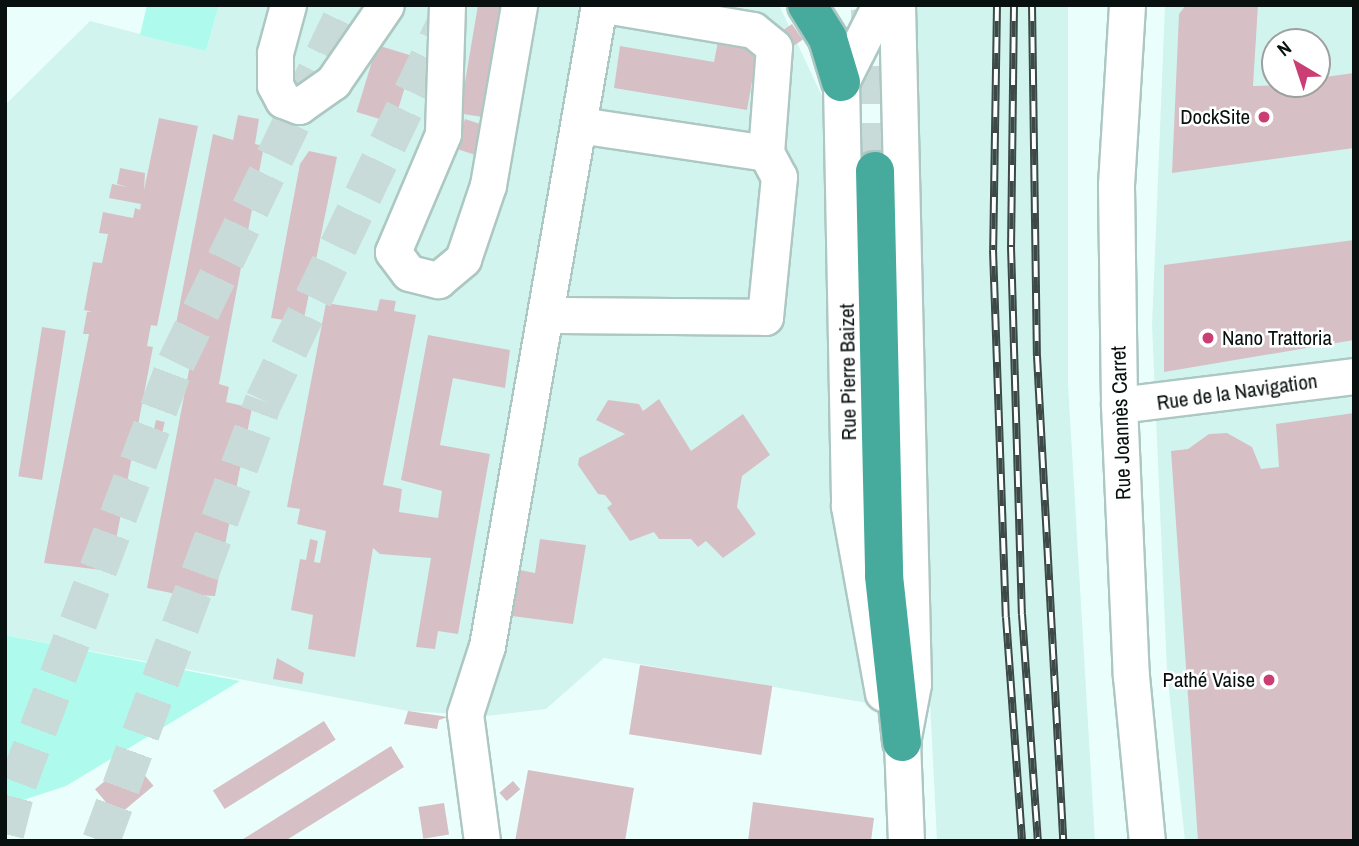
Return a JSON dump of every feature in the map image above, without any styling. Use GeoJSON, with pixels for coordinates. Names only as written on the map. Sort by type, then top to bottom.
{"type":"FeatureCollection","features":[{"type":"Feature","properties":{"kind":"highway"},"geometry":{"type":"LineString","coordinates":[[807,5],[828,39],[841,82]]}},
{"type":"Feature","properties":{"kind":"highway"},"geometry":{"type":"LineString","coordinates":[[875,171],[884,576],[902,742]]}},
{"type":"Feature","properties":{"kind":"street"},"geometry":{"type":"LineString","coordinates":[[288,5],[275,53],[275,85],[283,100],[299,106],[333,82],[386,5]]}},
{"type":"Feature","properties":{"kind":"street"},"geometry":{"type":"LineString","coordinates":[[447,5],[443,134],[393,252],[410,273],[438,280],[463,259],[488,185],[519,5]]}},
{"type":"Feature","properties":{"kind":"street"},"geometry":{"type":"LineString","coordinates":[[482,841],[465,714],[488,646],[549,315],[598,5]]}},
{"type":"Feature","properties":{"kind":"street"},"geometry":{"type":"LineString","coordinates":[[549,315],[765,317],[779,177],[766,152],[774,47],[753,30],[605,5]]}},
{"type":"Feature","properties":{"kind":"street","name":"Rue Pierre Baizet"},"geometry":{"type":"LineString","coordinates":[[880,5],[841,82],[849,506],[880,683],[902,742],[909,823],[906,841]]}},
{"type":"Feature","properties":{"kind":"street","name":"Rue Pierre Baizet"},"geometry":{"type":"LineString","coordinates":[[897,5],[913,684],[902,742]]}},
{"type":"Feature","properties":{"kind":"street","name":"Rue Joannès Carret"},"geometry":{"type":"LineString","coordinates":[[1127,5],[1116,186],[1119,405],[1131,676],[1147,841]]}},
{"type":"Feature","properties":{"kind":"street"},"geometry":{"type":"LineString","coordinates":[[579,125],[766,152]]}},
{"type":"Feature","properties":{"kind":"street","name":"Rue de la Navigation"},"geometry":{"type":"LineString","coordinates":[[1119,405],[1354,376]]}},
{"type":"Feature","properties":{"kind":"shaded area"},"geometry":{"type":"Polygon","coordinates":[[[219,5],[779,5],[823,98],[838,553],[873,704],[604,658],[546,709],[487,716],[408,711],[5,635],[5,105],[90,21],[206,51],[219,5]]]}},
{"type":"Feature","properties":{"kind":"shaded area"},"geometry":{"type":"Polygon","coordinates":[[[916,5],[1068,5],[1068,383],[1095,841],[937,841],[919,483],[916,5]]]}},
{"type":"Feature","properties":{"kind":"shaded area"},"geometry":{"type":"Polygon","coordinates":[[[1165,5],[1354,5],[1354,841],[1185,841],[1167,672],[1152,325],[1165,5]]]}},
{"type":"Feature","properties":{"kind":"green space"},"geometry":{"type":"Polygon","coordinates":[[[147,5],[219,5],[206,51],[140,35],[147,5]]]}},
{"type":"Feature","properties":{"kind":"green space"},"geometry":{"type":"Polygon","coordinates":[[[5,635],[240,681],[66,786],[5,806],[5,635]]]}},
{"type":"Feature","properties":{"kind":"building"},"geometry":{"type":"Polygon","coordinates":[[[478,5],[515,5],[495,119],[457,113],[457,88],[465,82],[478,5]]]}},
{"type":"Feature","properties":{"kind":"building","name":"DockSite"},"geometry":{"type":"Polygon","coordinates":[[[1186,5],[1258,5],[1253,86],[1261,86],[1261,98],[1331,98],[1331,76],[1354,73],[1354,148],[1172,173],[1179,14],[1186,5]]]}},
{"type":"Feature","properties":{"kind":"building"},"geometry":{"type":"Polygon","coordinates":[[[792,24],[803,40],[791,48],[781,32],[792,24]]]}},
{"type":"Feature","properties":{"kind":"building"},"geometry":{"type":"Polygon","coordinates":[[[718,41],[758,48],[747,110],[614,88],[620,46],[714,62],[718,41]]]}},
{"type":"Feature","properties":{"kind":"building"},"geometry":{"type":"Polygon","coordinates":[[[377,45],[414,56],[394,123],[357,112],[377,45]]]}},
{"type":"Feature","properties":{"kind":"building"},"geometry":{"type":"Polygon","coordinates":[[[238,115],[259,119],[255,144],[264,146],[219,384],[229,387],[226,402],[252,408],[215,596],[176,594],[147,588],[196,334],[175,329],[213,134],[233,140],[238,115]]]}},
{"type":"Feature","properties":{"kind":"building"},"geometry":{"type":"Polygon","coordinates":[[[159,118],[198,126],[157,326],[151,325],[147,346],[153,347],[110,571],[44,563],[89,334],[83,334],[87,312],[92,312],[84,310],[93,262],[102,263],[108,234],[99,233],[103,212],[133,218],[135,208],[140,210],[141,204],[109,198],[112,184],[127,187],[117,184],[120,168],[145,173],[144,190],[159,118]]]}},
{"type":"Feature","properties":{"kind":"building"},"geometry":{"type":"Polygon","coordinates":[[[465,119],[490,127],[480,157],[455,148],[465,119]]]}},
{"type":"Feature","properties":{"kind":"building"},"geometry":{"type":"Polygon","coordinates":[[[309,151],[337,157],[303,323],[271,318],[300,164],[309,151]]]}},
{"type":"Feature","properties":{"kind":"building"},"geometry":{"type":"Polygon","coordinates":[[[1354,240],[1354,340],[1164,372],[1164,265],[1354,240]]]}},
{"type":"Feature","properties":{"kind":"building"},"geometry":{"type":"Polygon","coordinates":[[[380,299],[396,301],[394,311],[416,315],[383,485],[402,489],[399,512],[438,518],[442,491],[401,480],[428,335],[510,350],[505,388],[453,378],[440,445],[490,454],[458,634],[438,631],[435,649],[416,647],[431,558],[380,554],[373,548],[355,657],[308,649],[313,615],[291,610],[300,559],[306,560],[310,539],[318,541],[314,562],[320,563],[326,531],[297,524],[300,509],[287,507],[326,303],[377,311],[380,299]]]}},
{"type":"Feature","properties":{"kind":"building"},"geometry":{"type":"Polygon","coordinates":[[[42,327],[66,331],[42,480],[18,476],[42,327]]]}},
{"type":"Feature","properties":{"kind":"building"},"geometry":{"type":"Polygon","coordinates":[[[659,399],[691,451],[743,414],[770,455],[742,476],[737,507],[756,534],[723,558],[706,541],[698,547],[691,539],[659,539],[654,532],[630,541],[607,508],[612,504],[605,495],[598,494],[578,465],[579,458],[625,434],[596,420],[608,400],[639,404],[643,411],[659,399]]]}},
{"type":"Feature","properties":{"kind":"building","name":"Pathé Vaise"},"geometry":{"type":"Polygon","coordinates":[[[1354,413],[1354,841],[1198,841],[1171,451],[1188,449],[1209,434],[1227,433],[1252,447],[1261,469],[1279,467],[1276,424],[1354,413]]]}},
{"type":"Feature","properties":{"kind":"building"},"geometry":{"type":"Polygon","coordinates":[[[156,420],[165,422],[159,447],[150,445],[156,420]]]}},
{"type":"Feature","properties":{"kind":"building"},"geometry":{"type":"Polygon","coordinates":[[[540,539],[586,545],[573,624],[512,616],[520,570],[535,573],[540,539]]]}},
{"type":"Feature","properties":{"kind":"building"},"geometry":{"type":"Polygon","coordinates":[[[277,658],[304,673],[302,684],[273,679],[277,658]]]}},
{"type":"Feature","properties":{"kind":"building"},"geometry":{"type":"Polygon","coordinates":[[[640,665],[772,686],[761,755],[629,734],[640,665]]]}},
{"type":"Feature","properties":{"kind":"building"},"geometry":{"type":"Polygon","coordinates":[[[408,711],[448,717],[439,720],[437,729],[404,724],[408,711]]]}},
{"type":"Feature","properties":{"kind":"building"},"geometry":{"type":"Polygon","coordinates":[[[324,721],[336,740],[225,809],[213,790],[324,721]]]}},
{"type":"Feature","properties":{"kind":"building"},"geometry":{"type":"Polygon","coordinates":[[[391,746],[404,767],[285,841],[240,841],[391,746]]]}},
{"type":"Feature","properties":{"kind":"building"},"geometry":{"type":"Polygon","coordinates":[[[131,759],[153,786],[117,816],[95,789],[131,759]]]}},
{"type":"Feature","properties":{"kind":"building"},"geometry":{"type":"Polygon","coordinates":[[[528,770],[634,788],[625,841],[515,841],[528,770]]]}},
{"type":"Feature","properties":{"kind":"building"},"geometry":{"type":"Polygon","coordinates":[[[513,781],[520,789],[507,801],[499,793],[513,781]]]}},
{"type":"Feature","properties":{"kind":"building"},"geometry":{"type":"Polygon","coordinates":[[[753,802],[874,818],[871,841],[748,841],[753,802]]]}},
{"type":"Feature","properties":{"kind":"building"},"geometry":{"type":"Polygon","coordinates":[[[444,803],[449,835],[423,839],[418,807],[444,803]]]}},
{"type":"Feature","properties":{"kind":"tunnel"},"geometry":{"type":"LineString","coordinates":[[5,834],[18,783],[176,363],[348,5]]}},
{"type":"Feature","properties":{"kind":"tunnel"},"geometry":{"type":"LineString","coordinates":[[870,9],[875,171]]}},
{"type":"Feature","properties":{"kind":"tunnel"},"geometry":{"type":"LineString","coordinates":[[101,841],[264,401],[450,15]]}},
{"type":"Feature","properties":{"kind":"railway"},"geometry":{"type":"LineString","coordinates":[[997,5],[993,250],[1006,617],[1022,841]]}},
{"type":"Feature","properties":{"kind":"railway"},"geometry":{"type":"LineString","coordinates":[[1014,5],[1011,247],[1022,614],[1038,841]]}},
{"type":"Feature","properties":{"kind":"railway"},"geometry":{"type":"LineString","coordinates":[[1032,5],[1037,356],[1063,841]]}},
{"type":"Feature","properties":{"kind":"place","name":"DockSite"},"geometry":{"type":"Point","coordinates":[1264,117]}},
{"type":"Feature","properties":{"kind":"place","name":"Nano Trattoria"},"geometry":{"type":"Point","coordinates":[1208,338]}},
{"type":"Feature","properties":{"kind":"place","name":"Pathé Vaise"},"geometry":{"type":"Point","coordinates":[1269,680]}}]}
